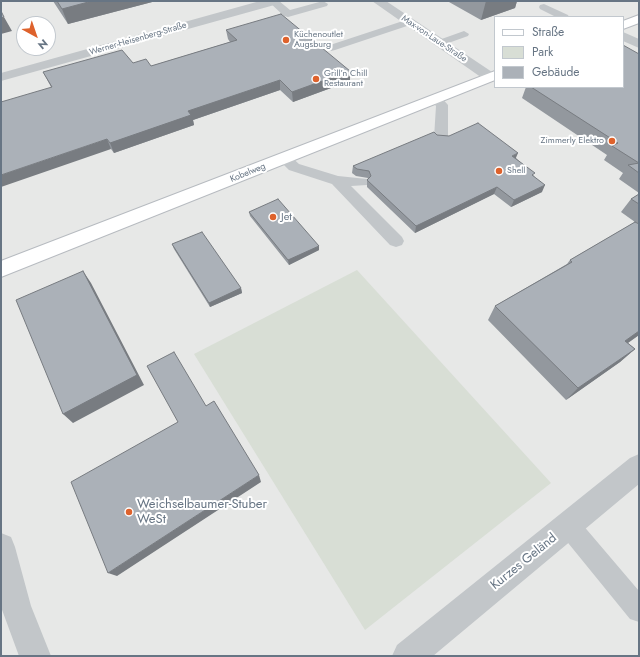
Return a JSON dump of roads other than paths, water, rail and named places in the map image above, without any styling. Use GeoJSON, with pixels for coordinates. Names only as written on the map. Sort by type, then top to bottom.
{"type":"FeatureCollection","features":[{"type":"Feature","properties":{"kind":"main road"},"geometry":{"type":"LineString","coordinates":[[624,25],[639,19]]}},
{"type":"Feature","properties":{"kind":"main road","name":"Kobelweg"},"geometry":{"type":"LineString","coordinates":[[1,270],[492,76]]}},
{"type":"Feature","properties":{"kind":"street","name":"Werner-Heisenberg-Straße"},"geometry":{"type":"LineString","coordinates":[[1,77],[274,1]]}},
{"type":"Feature","properties":{"kind":"street","name":"Max-von-Laue-Straße"},"geometry":{"type":"LineString","coordinates":[[378,1],[492,76]]}},
{"type":"Feature","properties":{"kind":"street"},"geometry":{"type":"LineString","coordinates":[[624,36],[639,44]]}},
{"type":"Feature","properties":{"kind":"street","name":"Kurzes Geländ"},"geometry":{"type":"LineString","coordinates":[[408,656],[639,467]]}},
{"type":"Feature","properties":{"kind":"street"},"geometry":{"type":"LineString","coordinates":[[1,547],[9,606],[35,656]]}},
{"type":"Feature","properties":{"kind":"lane"},"geometry":{"type":"LineString","coordinates":[[274,1],[288,14],[323,4]]}},
{"type":"Feature","properties":{"kind":"lane"},"geometry":{"type":"LineString","coordinates":[[544,6],[562,16]]}},
{"type":"Feature","properties":{"kind":"lane"},"geometry":{"type":"LineString","coordinates":[[331,48],[409,22]]}},
{"type":"Feature","properties":{"kind":"lane"},"geometry":{"type":"LineString","coordinates":[[440,43],[464,34]]}},
{"type":"Feature","properties":{"kind":"lane"},"geometry":{"type":"LineString","coordinates":[[435,98],[442,105],[441,138]]}},
{"type":"Feature","properties":{"kind":"lane"},"geometry":{"type":"LineString","coordinates":[[284,158],[294,167],[337,181],[362,182]]}},
{"type":"Feature","properties":{"kind":"lane"},"geometry":{"type":"LineString","coordinates":[[337,181],[396,241]]}},
{"type":"Feature","properties":{"kind":"lane"},"geometry":{"type":"LineString","coordinates":[[568,525],[639,610]]}},
{"type":"Feature","properties":{"kind":"place","name":"Küchenoutlet Augsburg"},"geometry":{"type":"Point","coordinates":[286,40]}},
{"type":"Feature","properties":{"kind":"place","name":"Grill’n Chill Restaurant"},"geometry":{"type":"Point","coordinates":[316,79]}},
{"type":"Feature","properties":{"kind":"place","name":"Zimmerly Elektro"},"geometry":{"type":"Point","coordinates":[612,141]}},
{"type":"Feature","properties":{"kind":"place","name":"Shell"},"geometry":{"type":"Point","coordinates":[499,171]}},
{"type":"Feature","properties":{"kind":"place","name":"Jet"},"geometry":{"type":"Point","coordinates":[273,217]}},
{"type":"Feature","properties":{"kind":"place","name":"Weichselbaumer-Stuber WeSt"},"geometry":{"type":"Point","coordinates":[129,512]}}]}
